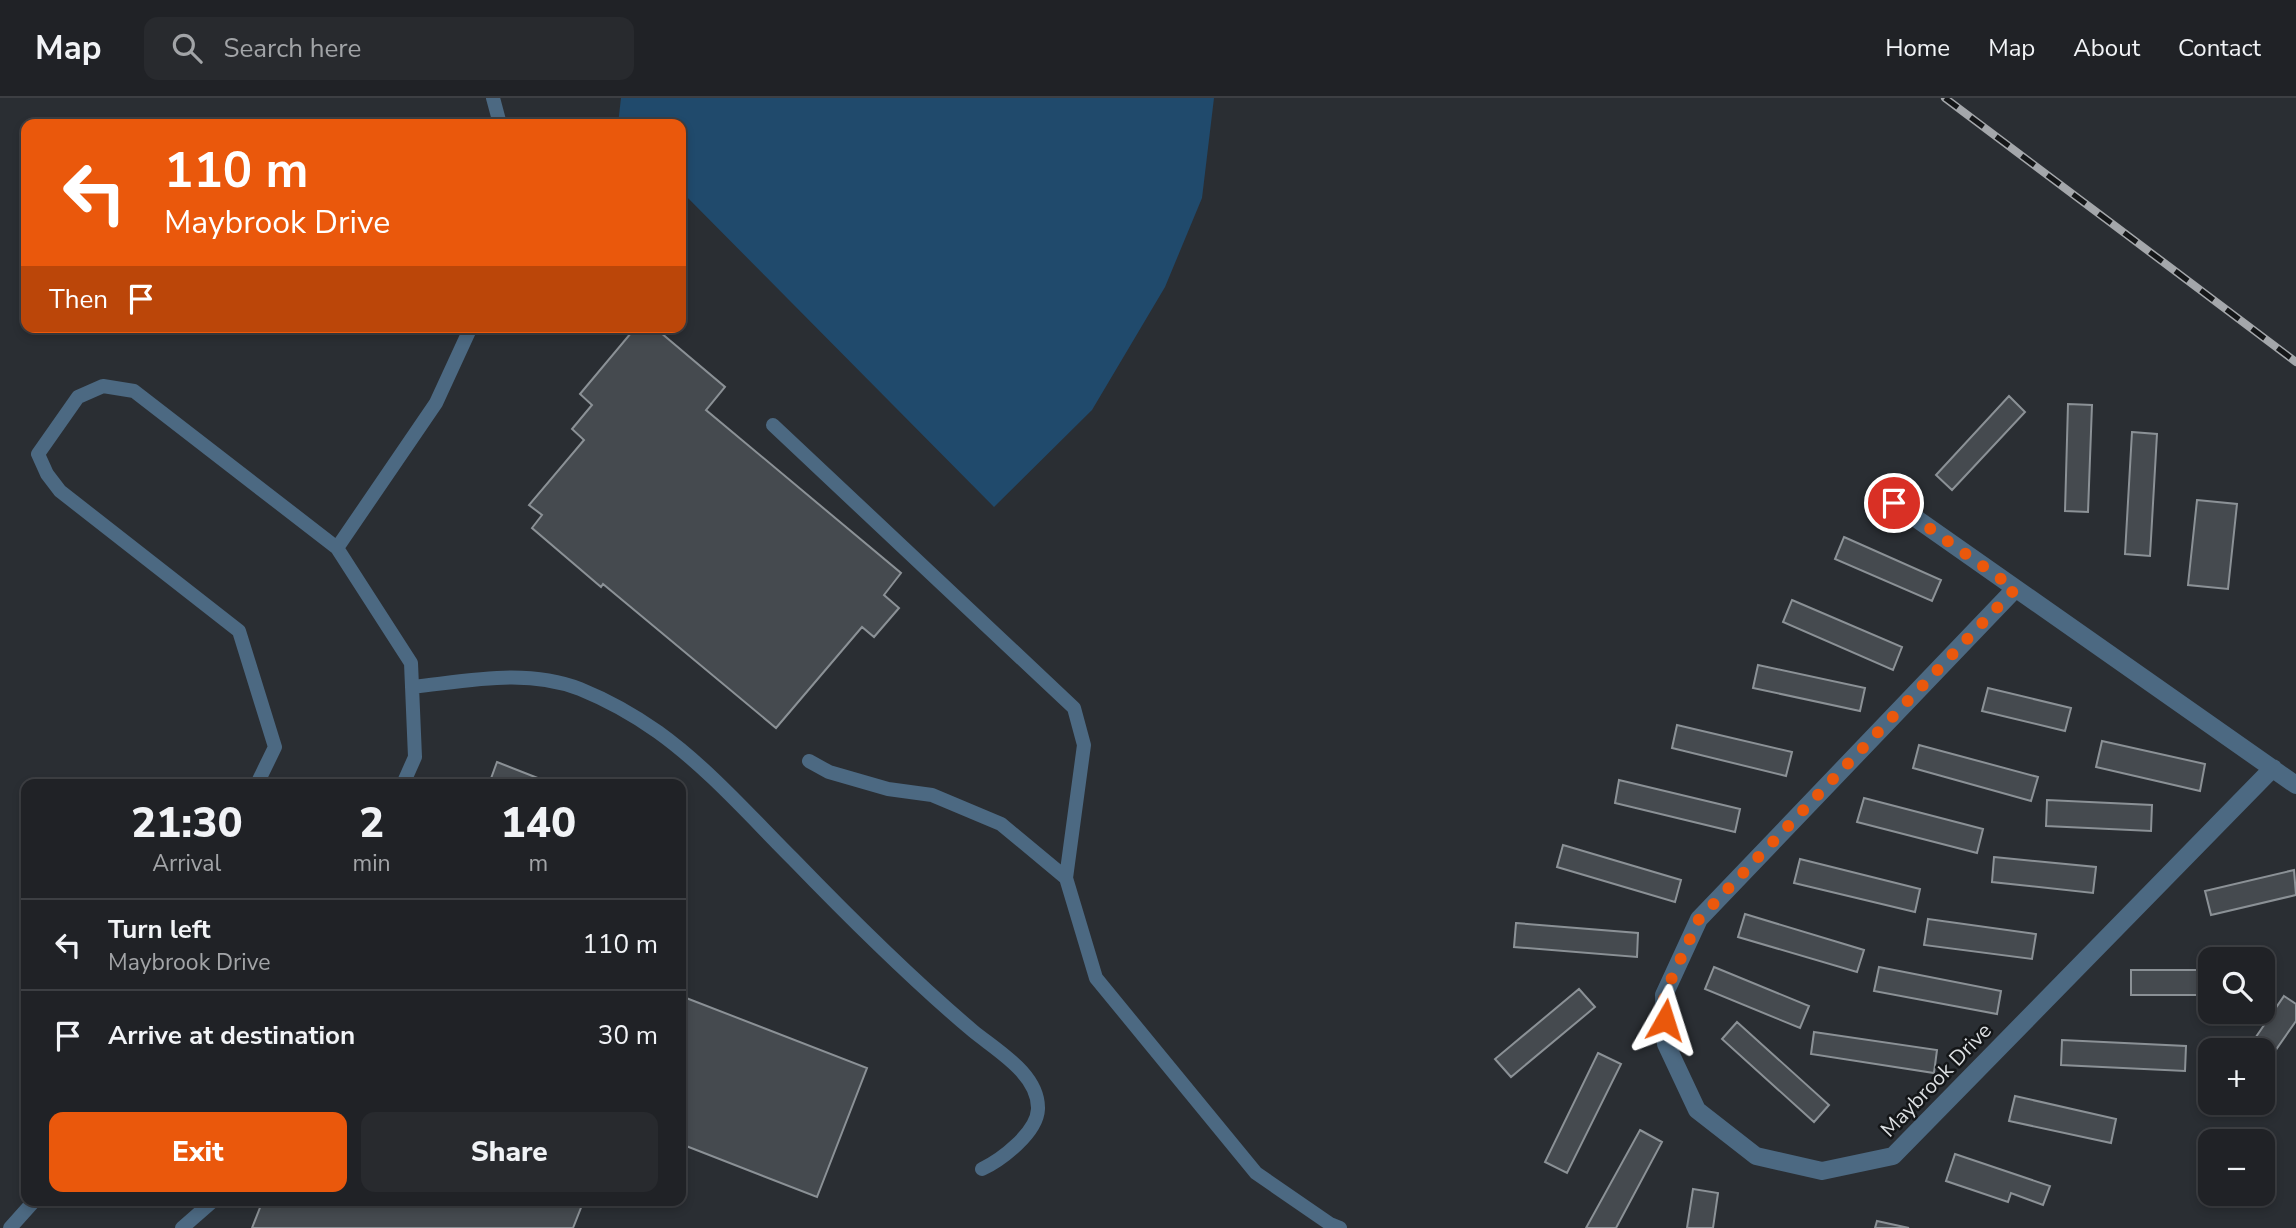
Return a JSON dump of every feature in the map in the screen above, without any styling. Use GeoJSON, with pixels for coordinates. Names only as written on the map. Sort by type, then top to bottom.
{"type":"FeatureCollection","features":[{"type":"Feature","properties":{"kind":"street"},"geometry":{"type":"LineString","coordinates":[[1894,503],[2296,785]]}},
{"type":"Feature","properties":{"kind":"street","name":"Maybrook Drive"},"geometry":{"type":"LineString","coordinates":[[2015,589],[1699,919],[1664,995],[1666,1044],[1697,1110],[1756,1156],[1822,1171],[1893,1156],[2273,768]]}},
{"type":"Feature","properties":{"kind":"lane"},"geometry":{"type":"LineString","coordinates":[[493,98],[499,119]]}},
{"type":"Feature","properties":{"kind":"lane"},"geometry":{"type":"LineString","coordinates":[[337,548],[436,403],[468,333]]}},
{"type":"Feature","properties":{"kind":"lane"},"geometry":{"type":"LineString","coordinates":[[259,779],[275,747],[239,631],[60,491],[47,474],[38,454],[78,397],[103,386],[134,390],[337,548],[411,663],[415,757],[404,779]]}},
{"type":"Feature","properties":{"kind":"lane"},"geometry":{"type":"LineString","coordinates":[[772,425],[1074,708],[1084,744],[1066,878],[1096,978],[1256,1173],[1330,1224],[1340,1228]]}},
{"type":"Feature","properties":{"kind":"lane"},"geometry":{"type":"LineString","coordinates":[[412,687],[505,676],[541,679],[578,688],[616,706],[648,726],[699,766],[876,944],[948,1010],[1018,1067],[1029,1082],[1038,1109],[1035,1121],[1011,1150],[982,1169]]}},
{"type":"Feature","properties":{"kind":"lane"},"geometry":{"type":"LineString","coordinates":[[810,761],[829,772],[888,789],[932,795],[1001,824],[1066,878]]}},
{"type":"Feature","properties":{"kind":"lane"},"geometry":{"type":"LineString","coordinates":[[10,1228],[30,1206]]}},
{"type":"Feature","properties":{"kind":"lane"},"geometry":{"type":"LineString","coordinates":[[182,1228],[207,1206]]}},
{"type":"Feature","properties":{"kind":"shaded area"},"geometry":{"type":"Polygon","coordinates":[[[621,98],[1214,98],[1202,198],[1165,287],[1092,410],[994,507],[686,196],[686,119],[619,119],[621,98]]]}},
{"type":"Feature","properties":{"kind":"building"},"geometry":{"type":"Polygon","coordinates":[[[631,333],[661,333],[725,387],[706,410],[901,573],[884,595],[899,608],[874,637],[862,627],[776,728],[532,528],[542,515],[529,505],[584,440],[572,429],[592,405],[580,394],[631,333]]]}},
{"type":"Feature","properties":{"kind":"building"},"geometry":{"type":"Polygon","coordinates":[[[2009,396],[2025,412],[1952,490],[1936,475],[2009,396]]]}},
{"type":"Feature","properties":{"kind":"building"},"geometry":{"type":"Polygon","coordinates":[[[2068,404],[2092,405],[2088,512],[2065,511],[2068,404]]]}},
{"type":"Feature","properties":{"kind":"building"},"geometry":{"type":"Polygon","coordinates":[[[2132,432],[2157,434],[2150,556],[2125,554],[2132,432]]]}},
{"type":"Feature","properties":{"kind":"building"},"geometry":{"type":"Polygon","coordinates":[[[2197,500],[2237,504],[2228,589],[2188,585],[2197,500]]]}},
{"type":"Feature","properties":{"kind":"building"},"geometry":{"type":"Polygon","coordinates":[[[1844,537],[1941,580],[1932,601],[1835,559],[1844,537]]]}},
{"type":"Feature","properties":{"kind":"building"},"geometry":{"type":"Polygon","coordinates":[[[1792,600],[1902,647],[1893,670],[1783,622],[1792,600]]]}},
{"type":"Feature","properties":{"kind":"building"},"geometry":{"type":"Polygon","coordinates":[[[1758,665],[1865,688],[1860,711],[1753,688],[1758,665]]]}},
{"type":"Feature","properties":{"kind":"building"},"geometry":{"type":"Polygon","coordinates":[[[1988,688],[2071,708],[2065,731],[1982,711],[1988,688]]]}},
{"type":"Feature","properties":{"kind":"building"},"geometry":{"type":"Polygon","coordinates":[[[1677,725],[1792,752],[1786,776],[1672,748],[1677,725]]]}},
{"type":"Feature","properties":{"kind":"building"},"geometry":{"type":"Polygon","coordinates":[[[2102,741],[2205,764],[2200,791],[2096,767],[2102,741]]]}},
{"type":"Feature","properties":{"kind":"building"},"geometry":{"type":"Polygon","coordinates":[[[1919,745],[2038,777],[2031,801],[1913,768],[1919,745]]]}},
{"type":"Feature","properties":{"kind":"building"},"geometry":{"type":"Polygon","coordinates":[[[497,762],[540,779],[491,779],[497,762]]]}},
{"type":"Feature","properties":{"kind":"building"},"geometry":{"type":"Polygon","coordinates":[[[1619,780],[1740,809],[1735,832],[1615,803],[1619,780]]]}},
{"type":"Feature","properties":{"kind":"building"},"geometry":{"type":"Polygon","coordinates":[[[1864,798],[1983,829],[1977,853],[1857,822],[1864,798]]]}},
{"type":"Feature","properties":{"kind":"building"},"geometry":{"type":"Polygon","coordinates":[[[2047,800],[2152,805],[2151,831],[2046,826],[2047,800]]]}},
{"type":"Feature","properties":{"kind":"building"},"geometry":{"type":"Polygon","coordinates":[[[1563,845],[1681,880],[1675,902],[1557,867],[1563,845]]]}},
{"type":"Feature","properties":{"kind":"building"},"geometry":{"type":"Polygon","coordinates":[[[1994,857],[2096,867],[2093,893],[1992,882],[1994,857]]]}},
{"type":"Feature","properties":{"kind":"building"},"geometry":{"type":"Polygon","coordinates":[[[1800,859],[1920,889],[1915,912],[1794,883],[1800,859]]]}},
{"type":"Feature","properties":{"kind":"building"},"geometry":{"type":"Polygon","coordinates":[[[2294,870],[2296,895],[2211,915],[2205,891],[2294,870]]]}},
{"type":"Feature","properties":{"kind":"building"},"geometry":{"type":"Polygon","coordinates":[[[1745,914],[1864,950],[1857,972],[1738,937],[1745,914]]]}},
{"type":"Feature","properties":{"kind":"building"},"geometry":{"type":"Polygon","coordinates":[[[1928,919],[2036,934],[2032,959],[1924,945],[1928,919]]]}},
{"type":"Feature","properties":{"kind":"building"},"geometry":{"type":"Polygon","coordinates":[[[1516,923],[1638,933],[1637,957],[1514,947],[1516,923]]]}},
{"type":"Feature","properties":{"kind":"building"},"geometry":{"type":"Polygon","coordinates":[[[1714,967],[1809,1006],[1800,1028],[1705,989],[1714,967]]]}},
{"type":"Feature","properties":{"kind":"building"},"geometry":{"type":"Polygon","coordinates":[[[1879,967],[2001,991],[1997,1014],[1874,991],[1879,967]]]}},
{"type":"Feature","properties":{"kind":"building"},"geometry":{"type":"Polygon","coordinates":[[[2131,970],[2198,970],[2198,995],[2131,995],[2131,970]]]}},
{"type":"Feature","properties":{"kind":"building"},"geometry":{"type":"Polygon","coordinates":[[[1579,989],[1595,1007],[1511,1077],[1495,1059],[1579,989]]]}},
{"type":"Feature","properties":{"kind":"building"},"geometry":{"type":"Polygon","coordinates":[[[2284,996],[2296,1004],[2296,1021],[2275,1051],[2275,1038],[2255,1038],[2265,1024],[2275,1024],[2275,1009],[2284,996]]]}},
{"type":"Feature","properties":{"kind":"building"},"geometry":{"type":"Polygon","coordinates":[[[686,998],[867,1068],[817,1197],[686,1146],[686,998]]]}},
{"type":"Feature","properties":{"kind":"building"},"geometry":{"type":"Polygon","coordinates":[[[1737,1022],[1829,1105],[1814,1122],[1722,1039],[1737,1022]]]}},
{"type":"Feature","properties":{"kind":"building"},"geometry":{"type":"Polygon","coordinates":[[[1814,1032],[1937,1050],[1934,1073],[1811,1054],[1814,1032]]]}},
{"type":"Feature","properties":{"kind":"building"},"geometry":{"type":"Polygon","coordinates":[[[2062,1040],[2186,1046],[2185,1071],[2061,1065],[2062,1040]]]}},
{"type":"Feature","properties":{"kind":"building"},"geometry":{"type":"Polygon","coordinates":[[[1598,1053],[1621,1064],[1567,1173],[1545,1162],[1598,1053]]]}},
{"type":"Feature","properties":{"kind":"building"},"geometry":{"type":"Polygon","coordinates":[[[2015,1096],[2116,1119],[2111,1143],[2009,1121],[2015,1096]]]}},
{"type":"Feature","properties":{"kind":"building"},"geometry":{"type":"Polygon","coordinates":[[[1640,1130],[1662,1142],[1616,1228],[1586,1228],[1640,1130]]]}},
{"type":"Feature","properties":{"kind":"building"},"geometry":{"type":"Polygon","coordinates":[[[1955,1154],[2050,1186],[2043,1205],[2011,1193],[2008,1202],[1946,1181],[1955,1154]]]}},
{"type":"Feature","properties":{"kind":"building"},"geometry":{"type":"Polygon","coordinates":[[[1693,1189],[1718,1193],[1713,1228],[1687,1228],[1693,1189]]]}},
{"type":"Feature","properties":{"kind":"building"},"geometry":{"type":"Polygon","coordinates":[[[261,1206],[582,1206],[573,1228],[252,1228],[261,1206]]]}},
{"type":"Feature","properties":{"kind":"building"},"geometry":{"type":"Polygon","coordinates":[[[1877,1221],[1909,1228],[1875,1228],[1877,1221]]]}},
{"type":"Feature","properties":{"kind":"railway"},"geometry":{"type":"LineString","coordinates":[[1945,98],[2296,362]]}},
{"type":"Feature","properties":{"kind":"route"},"geometry":{"type":"LineString","coordinates":[[1665,1020],[1664,995],[1699,919],[2015,589],[1894,503]]}}]}
